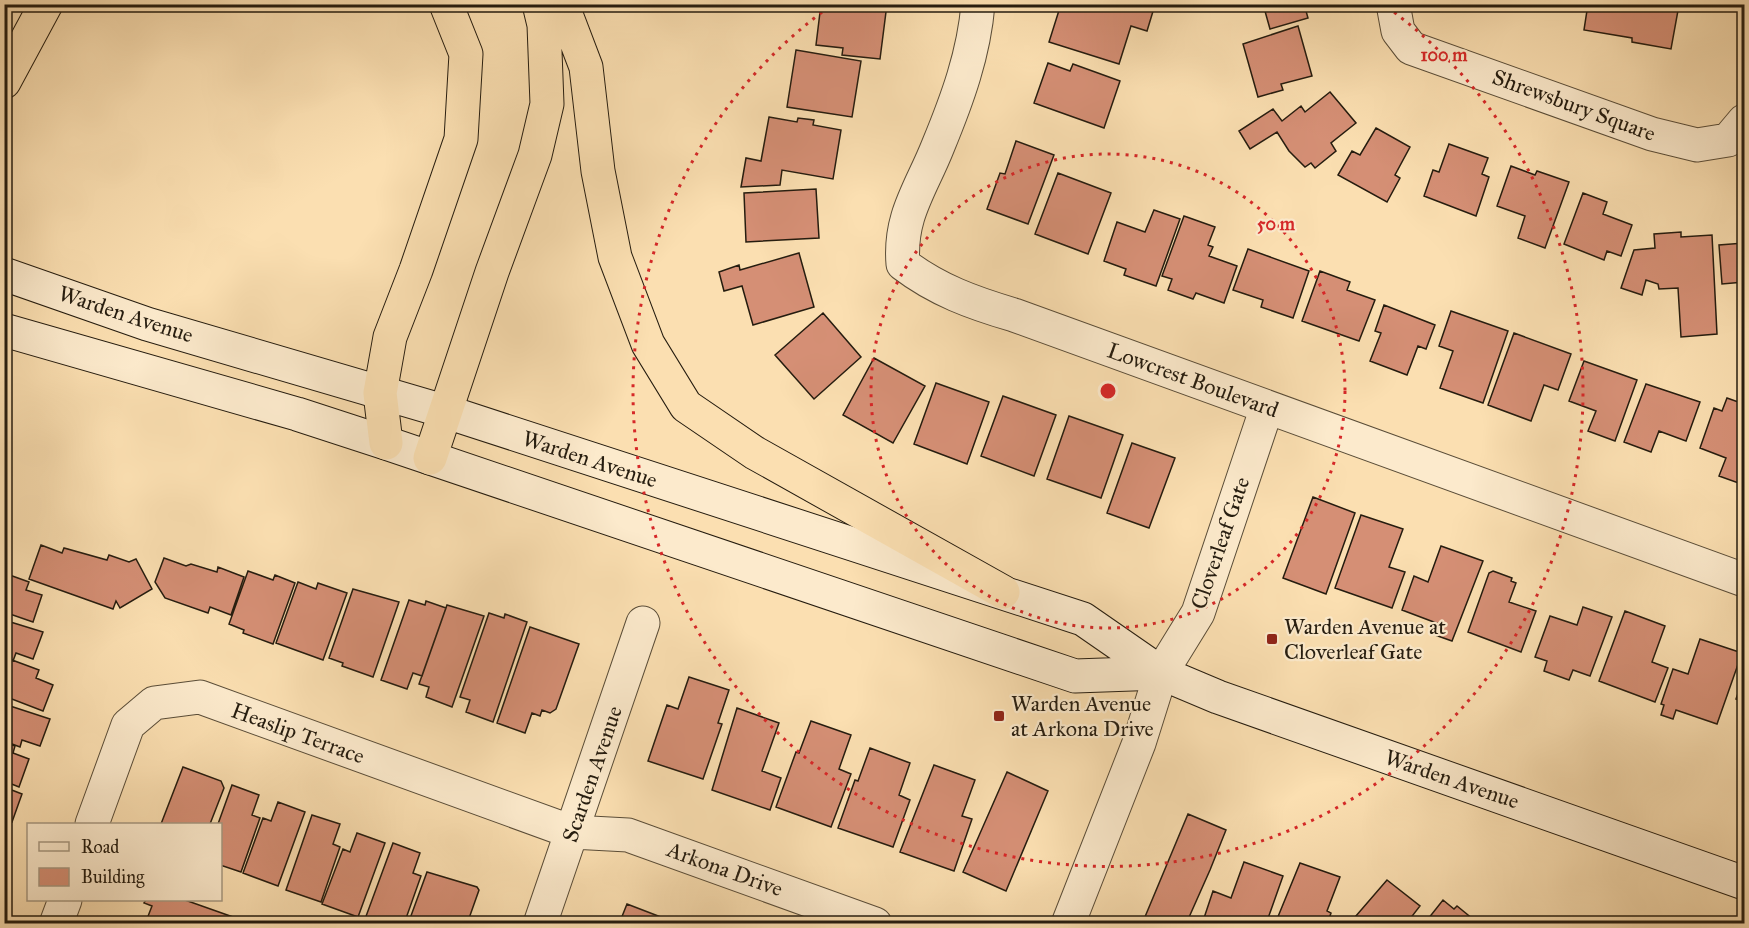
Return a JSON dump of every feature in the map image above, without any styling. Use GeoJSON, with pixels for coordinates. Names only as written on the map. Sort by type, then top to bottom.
{"type":"FeatureCollection","features":[{"type":"Feature","properties":{"kind":"highway"},"geometry":{"type":"LineString","coordinates":[[4,82],[46,4]]}},
{"type":"Feature","properties":{"kind":"highway"},"geometry":{"type":"LineString","coordinates":[[387,442],[381,393],[390,337],[416,270],[461,139],[466,54],[447,4]]}},
{"type":"Feature","properties":{"kind":"highway"},"geometry":{"type":"LineString","coordinates":[[430,458],[492,272],[535,155],[547,104],[544,25],[539,4]]}},
{"type":"Feature","properties":{"kind":"highway"},"geometry":{"type":"LineString","coordinates":[[562,4],[586,67],[598,171],[615,257],[648,344],[686,406],[755,453],[1004,592]]}},
{"type":"Feature","properties":{"kind":"street","name":"Lowcrest Boulevard"},"geometry":{"type":"LineString","coordinates":[[978,4],[968,66],[901,239],[903,264],[918,276],[965,300],[1014,315],[1744,580]]}},
{"type":"Feature","properties":{"kind":"street","name":"Shrewsbury Square"},"geometry":{"type":"LineString","coordinates":[[1393,4],[1398,31],[1411,48],[1652,134],[1697,145],[1728,140],[1744,122]]}},
{"type":"Feature","properties":{"kind":"street","name":"Warden Avenue"},"geometry":{"type":"LineString","coordinates":[[9,276],[147,324],[447,412],[1083,619],[1161,674],[1229,701],[1744,884]]}},
{"type":"Feature","properties":{"kind":"street","name":"Warden Avenue"},"geometry":{"type":"LineString","coordinates":[[4,330],[387,442],[1075,676],[1161,674]]}},
{"type":"Feature","properties":{"kind":"street","name":"Cloverleaf Gate"},"geometry":{"type":"LineString","coordinates":[[1161,674],[1198,614],[1267,407]]}},
{"type":"Feature","properties":{"kind":"street","name":"Scarden Avenue"},"geometry":{"type":"LineString","coordinates":[[540,924],[643,624]]}},
{"type":"Feature","properties":{"kind":"street"},"geometry":{"type":"LineString","coordinates":[[1068,924],[1139,743],[1161,674]]}},
{"type":"Feature","properties":{"kind":"street","name":"Heaslip Terrace"},"geometry":{"type":"LineString","coordinates":[[93,823],[128,725],[154,703],[200,697],[572,832]]}},
{"type":"Feature","properties":{"kind":"street","name":"Arkona Drive"},"geometry":{"type":"LineString","coordinates":[[572,832],[628,835],[875,924]]}},
{"type":"Feature","properties":{"kind":"street"},"geometry":{"type":"LineString","coordinates":[[56,924],[65,901]]}},
{"type":"Feature","properties":{"kind":"building"},"geometry":{"type":"Polygon","coordinates":[[[821,4],[887,4],[880,59],[842,55],[843,48],[816,45],[821,4]]]}},
{"type":"Feature","properties":{"kind":"building"},"geometry":{"type":"Polygon","coordinates":[[[1061,4],[1093,4],[1113,11],[1115,4],[1141,4],[1154,8],[1147,31],[1131,26],[1119,64],[1049,42],[1061,4]]]}},
{"type":"Feature","properties":{"kind":"building"},"geometry":{"type":"Polygon","coordinates":[[[1263,4],[1304,4],[1308,18],[1270,29],[1263,4]]]}},
{"type":"Feature","properties":{"kind":"building"},"geometry":{"type":"Polygon","coordinates":[[[1588,4],[1679,5],[1671,49],[1632,42],[1632,38],[1584,30],[1588,4]]]}},
{"type":"Feature","properties":{"kind":"building"},"geometry":{"type":"Polygon","coordinates":[[[1298,26],[1312,76],[1281,84],[1283,90],[1258,97],[1243,44],[1298,26]]]}},
{"type":"Feature","properties":{"kind":"building"},"geometry":{"type":"Polygon","coordinates":[[[796,50],[861,61],[852,117],[787,107],[796,50]]]}},
{"type":"Feature","properties":{"kind":"building"},"geometry":{"type":"Polygon","coordinates":[[[1048,63],[1070,71],[1073,64],[1120,81],[1104,128],[1034,103],[1048,63]]]}},
{"type":"Feature","properties":{"kind":"building"},"geometry":{"type":"Polygon","coordinates":[[[1330,92],[1356,123],[1331,143],[1336,151],[1315,168],[1311,163],[1305,167],[1289,151],[1277,132],[1250,149],[1239,131],[1273,109],[1282,121],[1301,106],[1305,112],[1330,92]]]}},
{"type":"Feature","properties":{"kind":"building"},"geometry":{"type":"Polygon","coordinates":[[[769,117],[797,122],[798,118],[814,120],[813,125],[841,130],[833,179],[782,170],[780,185],[741,187],[746,158],[761,161],[769,117]]]}},
{"type":"Feature","properties":{"kind":"building"},"geometry":{"type":"Polygon","coordinates":[[[1376,128],[1410,147],[1395,175],[1400,178],[1387,202],[1338,175],[1352,151],[1360,155],[1376,128]]]}},
{"type":"Feature","properties":{"kind":"building"},"geometry":{"type":"Polygon","coordinates":[[[1016,141],[1054,155],[1028,224],[987,209],[1000,173],[1005,174],[1016,141]]]}},
{"type":"Feature","properties":{"kind":"building"},"geometry":{"type":"Polygon","coordinates":[[[1449,144],[1488,158],[1482,174],[1489,177],[1476,216],[1424,196],[1433,170],[1439,172],[1449,144]]]}},
{"type":"Feature","properties":{"kind":"building"},"geometry":{"type":"Polygon","coordinates":[[[1511,166],[1535,175],[1537,171],[1569,182],[1545,248],[1518,238],[1525,216],[1497,206],[1511,166]]]}},
{"type":"Feature","properties":{"kind":"building"},"geometry":{"type":"Polygon","coordinates":[[[1058,173],[1111,193],[1088,254],[1035,234],[1058,173]]]}},
{"type":"Feature","properties":{"kind":"building"},"geometry":{"type":"Polygon","coordinates":[[[816,189],[819,238],[746,242],[744,193],[816,189]]]}},
{"type":"Feature","properties":{"kind":"building"},"geometry":{"type":"Polygon","coordinates":[[[1583,193],[1607,202],[1603,214],[1632,225],[1621,256],[1607,251],[1604,260],[1564,244],[1583,193]]]}},
{"type":"Feature","properties":{"kind":"building"},"geometry":{"type":"Polygon","coordinates":[[[1154,210],[1180,219],[1156,286],[1124,275],[1126,269],[1104,261],[1117,222],[1145,232],[1154,210]]]}},
{"type":"Feature","properties":{"kind":"building"},"geometry":{"type":"Polygon","coordinates":[[[1184,216],[1215,227],[1208,245],[1213,247],[1209,256],[1237,266],[1224,303],[1196,293],[1193,299],[1168,290],[1172,279],[1162,276],[1184,216]]]}},
{"type":"Feature","properties":{"kind":"building"},"geometry":{"type":"Polygon","coordinates":[[[1681,232],[1681,237],[1712,235],[1717,334],[1681,337],[1678,288],[1659,289],[1658,284],[1646,280],[1642,295],[1621,288],[1634,250],[1655,248],[1654,234],[1681,232]]]}},
{"type":"Feature","properties":{"kind":"building"},"geometry":{"type":"Polygon","coordinates":[[[1744,243],[1744,282],[1722,284],[1719,245],[1744,243]]]}},
{"type":"Feature","properties":{"kind":"building"},"geometry":{"type":"Polygon","coordinates":[[[1248,249],[1309,271],[1293,318],[1261,307],[1263,300],[1233,290],[1248,249]]]}},
{"type":"Feature","properties":{"kind":"building"},"geometry":{"type":"Polygon","coordinates":[[[799,253],[814,307],[753,325],[742,286],[724,291],[719,272],[739,265],[740,270],[799,253]]]}},
{"type":"Feature","properties":{"kind":"building"},"geometry":{"type":"Polygon","coordinates":[[[1320,271],[1350,282],[1347,290],[1375,300],[1359,341],[1302,321],[1320,271]]]}},
{"type":"Feature","properties":{"kind":"building"},"geometry":{"type":"Polygon","coordinates":[[[1384,305],[1435,325],[1426,349],[1418,346],[1407,375],[1370,361],[1381,333],[1375,331],[1384,305]]]}},
{"type":"Feature","properties":{"kind":"building"},"geometry":{"type":"Polygon","coordinates":[[[1451,311],[1508,331],[1483,403],[1440,388],[1453,351],[1439,346],[1451,311]]]}},
{"type":"Feature","properties":{"kind":"building"},"geometry":{"type":"Polygon","coordinates":[[[823,313],[861,357],[814,399],[775,355],[823,313]]]}},
{"type":"Feature","properties":{"kind":"building"},"geometry":{"type":"Polygon","coordinates":[[[1514,333],[1571,354],[1558,390],[1544,385],[1531,421],[1488,405],[1514,333]]]}},
{"type":"Feature","properties":{"kind":"building"},"geometry":{"type":"Polygon","coordinates":[[[874,358],[925,386],[893,443],[843,415],[874,358]]]}},
{"type":"Feature","properties":{"kind":"building"},"geometry":{"type":"Polygon","coordinates":[[[1584,361],[1637,380],[1615,441],[1588,431],[1596,411],[1569,401],[1584,361]]]}},
{"type":"Feature","properties":{"kind":"building"},"geometry":{"type":"Polygon","coordinates":[[[936,383],[989,402],[967,464],[914,444],[936,383]]]}},
{"type":"Feature","properties":{"kind":"building"},"geometry":{"type":"Polygon","coordinates":[[[1646,384],[1700,402],[1686,441],[1659,431],[1651,452],[1624,442],[1646,384]]]}},
{"type":"Feature","properties":{"kind":"building"},"geometry":{"type":"Polygon","coordinates":[[[1003,396],[1056,415],[1034,476],[981,456],[1003,396]]]}},
{"type":"Feature","properties":{"kind":"building"},"geometry":{"type":"Polygon","coordinates":[[[1727,398],[1744,404],[1744,485],[1719,476],[1726,458],[1700,448],[1714,408],[1722,411],[1727,398]]]}},
{"type":"Feature","properties":{"kind":"building"},"geometry":{"type":"Polygon","coordinates":[[[1069,416],[1123,435],[1101,498],[1047,479],[1069,416]]]}},
{"type":"Feature","properties":{"kind":"building"},"geometry":{"type":"Polygon","coordinates":[[[1132,443],[1175,458],[1149,528],[1107,513],[1132,443]]]}},
{"type":"Feature","properties":{"kind":"building"},"geometry":{"type":"Polygon","coordinates":[[[1313,497],[1355,513],[1326,594],[1283,578],[1313,497]]]}},
{"type":"Feature","properties":{"kind":"building"},"geometry":{"type":"Polygon","coordinates":[[[1361,515],[1403,529],[1389,567],[1405,572],[1392,608],[1335,588],[1361,515]]]}},
{"type":"Feature","properties":{"kind":"building"},"geometry":{"type":"Polygon","coordinates":[[[41,545],[62,553],[64,548],[107,560],[109,555],[129,562],[136,559],[152,589],[120,608],[116,601],[113,609],[29,579],[41,545]]]}},
{"type":"Feature","properties":{"kind":"building"},"geometry":{"type":"Polygon","coordinates":[[[1441,546],[1483,561],[1452,641],[1435,635],[1439,624],[1402,610],[1414,576],[1428,582],[1441,546]]]}},
{"type":"Feature","properties":{"kind":"building"},"geometry":{"type":"Polygon","coordinates":[[[164,558],[186,566],[191,564],[217,572],[218,567],[244,577],[231,615],[210,607],[208,613],[165,598],[155,582],[164,558]]]}},
{"type":"Feature","properties":{"kind":"building"},"geometry":{"type":"Polygon","coordinates":[[[248,571],[273,580],[275,575],[295,583],[273,644],[243,633],[244,630],[229,624],[248,571]]]}},
{"type":"Feature","properties":{"kind":"building"},"geometry":{"type":"Polygon","coordinates":[[[1493,571],[1512,578],[1511,581],[1516,583],[1509,602],[1536,611],[1521,652],[1468,632],[1489,573],[1493,571]]]}},
{"type":"Feature","properties":{"kind":"building"},"geometry":{"type":"Polygon","coordinates":[[[4,573],[29,582],[26,590],[42,595],[33,622],[4,612],[4,573]]]}},
{"type":"Feature","properties":{"kind":"building"},"geometry":{"type":"Polygon","coordinates":[[[298,582],[316,589],[318,583],[347,593],[323,660],[276,643],[298,582]]]}},
{"type":"Feature","properties":{"kind":"building"},"geometry":{"type":"Polygon","coordinates":[[[353,589],[399,602],[373,677],[342,666],[343,663],[329,658],[353,589]]]}},
{"type":"Feature","properties":{"kind":"building"},"geometry":{"type":"Polygon","coordinates":[[[409,600],[425,605],[426,601],[446,608],[422,676],[413,673],[407,689],[381,680],[409,600]]]}},
{"type":"Feature","properties":{"kind":"building"},"geometry":{"type":"Polygon","coordinates":[[[447,605],[484,616],[452,707],[426,697],[429,687],[419,684],[447,605]]]}},
{"type":"Feature","properties":{"kind":"building"},"geometry":{"type":"Polygon","coordinates":[[[1583,607],[1612,617],[1590,676],[1573,670],[1569,680],[1544,671],[1547,661],[1535,657],[1550,616],[1577,625],[1583,607]]]}},
{"type":"Feature","properties":{"kind":"building"},"geometry":{"type":"Polygon","coordinates":[[[1625,611],[1665,626],[1652,662],[1668,668],[1655,702],[1599,681],[1625,611]]]}},
{"type":"Feature","properties":{"kind":"building"},"geometry":{"type":"Polygon","coordinates":[[[489,613],[504,618],[505,614],[527,622],[493,722],[466,712],[470,700],[460,697],[489,613]]]}},
{"type":"Feature","properties":{"kind":"building"},"geometry":{"type":"Polygon","coordinates":[[[4,620],[43,632],[33,659],[16,653],[13,661],[4,657],[4,620]]]}},
{"type":"Feature","properties":{"kind":"building"},"geometry":{"type":"Polygon","coordinates":[[[530,627],[579,644],[556,709],[550,713],[542,710],[540,716],[532,713],[525,733],[497,723],[530,627]]]}},
{"type":"Feature","properties":{"kind":"building"},"geometry":{"type":"Polygon","coordinates":[[[1700,639],[1742,653],[1717,724],[1676,710],[1673,719],[1661,715],[1664,705],[1661,704],[1673,669],[1688,674],[1700,639]]]}},
{"type":"Feature","properties":{"kind":"building"},"geometry":{"type":"Polygon","coordinates":[[[4,657],[39,670],[36,678],[53,685],[43,711],[4,696],[4,657]]]}},
{"type":"Feature","properties":{"kind":"building"},"geometry":{"type":"Polygon","coordinates":[[[1744,676],[1744,702],[1736,699],[1744,676]]]}},
{"type":"Feature","properties":{"kind":"building"},"geometry":{"type":"Polygon","coordinates":[[[689,677],[729,690],[718,723],[722,724],[703,779],[648,761],[667,705],[678,709],[689,677]]]}},
{"type":"Feature","properties":{"kind":"building"},"geometry":{"type":"Polygon","coordinates":[[[4,704],[50,719],[40,746],[22,740],[20,747],[4,741],[4,704]]]}},
{"type":"Feature","properties":{"kind":"building"},"geometry":{"type":"Polygon","coordinates":[[[737,708],[779,723],[762,771],[781,778],[770,810],[712,790],[737,708]]]}},
{"type":"Feature","properties":{"kind":"building"},"geometry":{"type":"Polygon","coordinates":[[[811,721],[851,735],[839,769],[851,774],[831,827],[776,807],[796,752],[799,753],[811,721]]]}},
{"type":"Feature","properties":{"kind":"building"},"geometry":{"type":"Polygon","coordinates":[[[4,742],[15,746],[13,753],[29,759],[19,787],[4,781],[4,742]]]}},
{"type":"Feature","properties":{"kind":"building"},"geometry":{"type":"Polygon","coordinates":[[[870,748],[910,763],[899,795],[910,800],[893,847],[838,828],[855,780],[858,781],[870,748]]]}},
{"type":"Feature","properties":{"kind":"building"},"geometry":{"type":"Polygon","coordinates":[[[934,765],[975,780],[962,816],[972,819],[954,871],[900,852],[934,765]]]}},
{"type":"Feature","properties":{"kind":"building"},"geometry":{"type":"Polygon","coordinates":[[[183,767],[221,781],[224,788],[210,823],[161,823],[183,767]]]}},
{"type":"Feature","properties":{"kind":"building"},"geometry":{"type":"Polygon","coordinates":[[[1007,772],[1048,791],[1006,891],[963,872],[1007,772]]]}},
{"type":"Feature","properties":{"kind":"building"},"geometry":{"type":"Polygon","coordinates":[[[232,785],[259,795],[252,815],[260,818],[241,872],[222,866],[222,823],[218,823],[232,785]]]}},
{"type":"Feature","properties":{"kind":"building"},"geometry":{"type":"Polygon","coordinates":[[[4,787],[22,794],[12,822],[4,819],[4,787]]]}},
{"type":"Feature","properties":{"kind":"building"},"geometry":{"type":"Polygon","coordinates":[[[278,802],[305,812],[278,886],[243,873],[263,818],[271,821],[278,802]]]}},
{"type":"Feature","properties":{"kind":"building"},"geometry":{"type":"Polygon","coordinates":[[[1188,814],[1226,830],[1210,870],[1186,924],[1142,924],[1188,814]]]}},
{"type":"Feature","properties":{"kind":"building"},"geometry":{"type":"Polygon","coordinates":[[[312,815],[340,824],[333,844],[340,847],[321,902],[286,890],[312,815]]]}},
{"type":"Feature","properties":{"kind":"building"},"geometry":{"type":"Polygon","coordinates":[[[357,833],[385,843],[358,917],[322,904],[343,849],[350,852],[357,833]]]}},
{"type":"Feature","properties":{"kind":"building"},"geometry":{"type":"Polygon","coordinates":[[[393,843],[420,853],[413,873],[421,876],[404,924],[379,924],[365,919],[393,843]]]}},
{"type":"Feature","properties":{"kind":"building"},"geometry":{"type":"Polygon","coordinates":[[[1244,862],[1283,876],[1266,924],[1202,924],[1213,891],[1231,898],[1244,862]]]}},
{"type":"Feature","properties":{"kind":"building"},"geometry":{"type":"Polygon","coordinates":[[[1300,863],[1340,877],[1327,911],[1331,913],[1327,924],[1275,924],[1300,863]]]}},
{"type":"Feature","properties":{"kind":"building"},"geometry":{"type":"Polygon","coordinates":[[[427,872],[477,887],[479,890],[467,924],[408,924],[427,872]]]}},
{"type":"Feature","properties":{"kind":"building"},"geometry":{"type":"Polygon","coordinates":[[[1387,880],[1420,906],[1406,924],[1349,924],[1387,880]]]}},
{"type":"Feature","properties":{"kind":"building"},"geometry":{"type":"Polygon","coordinates":[[[1443,900],[1454,909],[1457,906],[1479,924],[1424,924],[1443,900]]]}},
{"type":"Feature","properties":{"kind":"building"},"geometry":{"type":"Polygon","coordinates":[[[145,901],[188,901],[233,917],[230,924],[145,924],[152,906],[144,903],[145,901]]]}},
{"type":"Feature","properties":{"kind":"building"},"geometry":{"type":"Polygon","coordinates":[[[627,904],[679,924],[619,924],[627,904]]]}},
{"type":"Feature","properties":{"kind":"place","name":"Warden Avenue at Cloverleaf Gate"},"geometry":{"type":"Point","coordinates":[1272,639]}},
{"type":"Feature","properties":{"kind":"place","name":"Warden Avenue at Arkona Drive"},"geometry":{"type":"Point","coordinates":[999,716]}}]}
